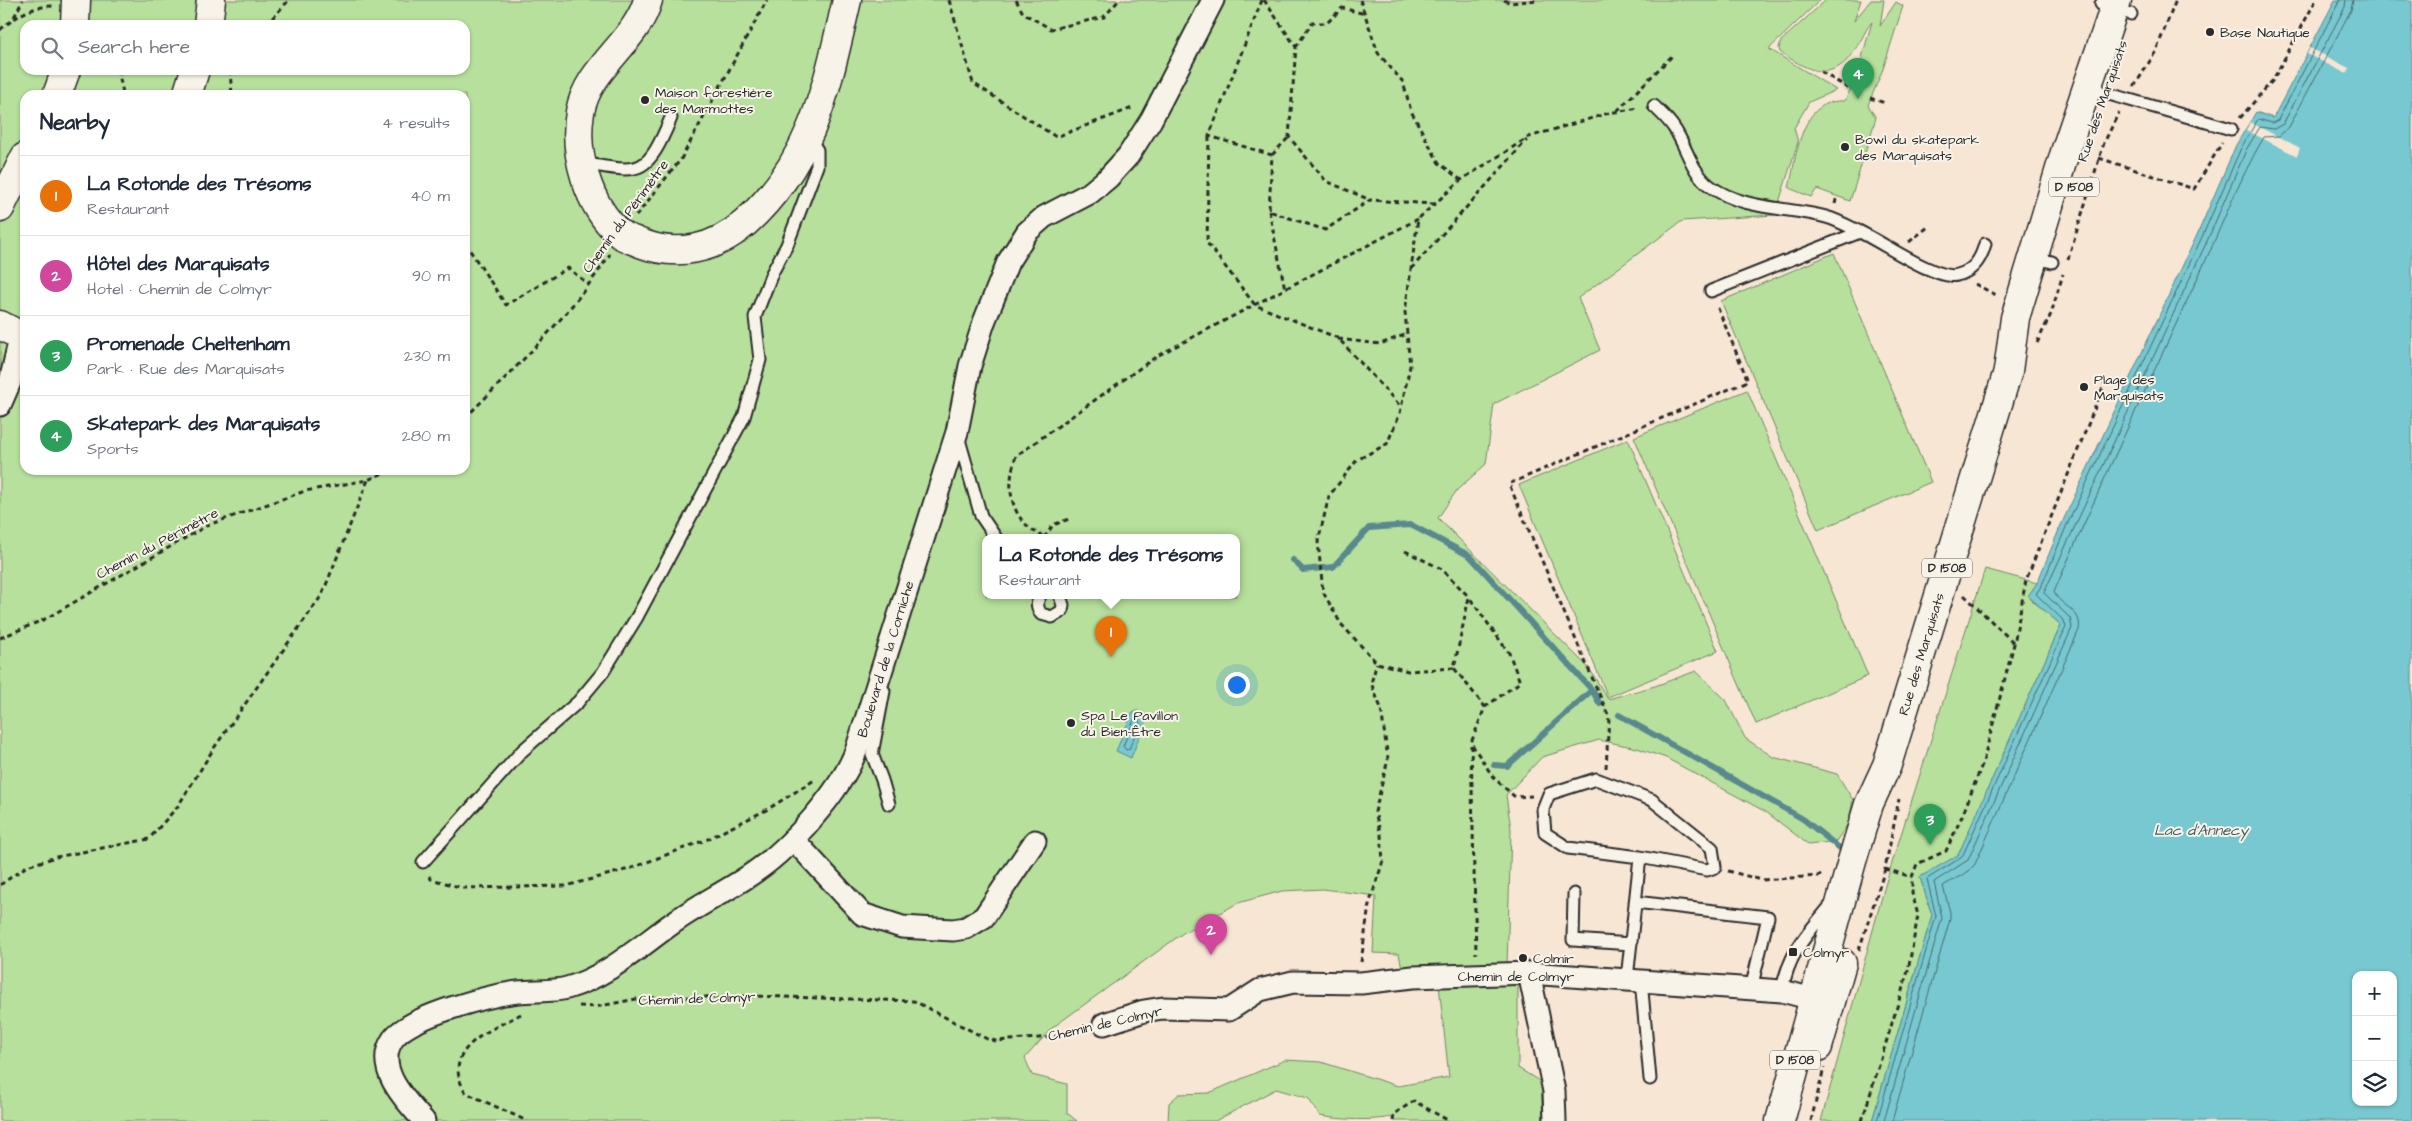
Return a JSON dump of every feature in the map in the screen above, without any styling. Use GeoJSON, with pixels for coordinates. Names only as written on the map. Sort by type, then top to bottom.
{"type":"FeatureCollection","features":[{"type":"Feature","properties":{"kind":"main road"},"geometry":{"type":"LineString","coordinates":[[209,20],[211,0]]}},
{"type":"Feature","properties":{"kind":"main road"},"geometry":{"type":"LineString","coordinates":[[648,0],[644,12],[627,39],[602,67],[586,93],[579,125],[582,163],[598,207],[621,235],[655,249],[695,250],[712,245],[731,234],[747,221],[780,183],[809,138],[820,110],[847,0]]}},
{"type":"Feature","properties":{"kind":"main road","name":"Rue des Marquisats"},"geometry":{"type":"LineString","coordinates":[[1798,1121],[1821,1002],[1838,878],[1887,765],[2008,370],[2019,305],[2036,258],[2066,149],[2106,94],[2120,5]]}},
{"type":"Feature","properties":{"kind":"main road"},"geometry":{"type":"LineString","coordinates":[[59,90],[64,75]]}},
{"type":"Feature","properties":{"kind":"main road"},"geometry":{"type":"LineString","coordinates":[[189,90],[193,75]]}},
{"type":"Feature","properties":{"kind":"main road"},"geometry":{"type":"LineString","coordinates":[[0,208],[20,167]]}},
{"type":"Feature","properties":{"kind":"main road","name":"Rue des Marquisats"},"geometry":{"type":"LineString","coordinates":[[2008,370],[2033,322],[2036,258]]}},
{"type":"Feature","properties":{"kind":"main road","name":"Rue des Marquisats"},"geometry":{"type":"LineString","coordinates":[[1780,1121],[1883,812],[1887,765]]}},
{"type":"Feature","properties":{"kind":"street","name":"Boulevard de la Corniche"},"geometry":{"type":"LineString","coordinates":[[424,1121],[397,1088],[388,1071],[388,1055],[393,1039],[426,1018],[440,1012],[490,997],[541,996],[566,988],[605,971],[670,925],[758,870],[793,838],[844,779],[851,764],[957,432],[970,366],[984,322],[1008,262],[1027,232],[1044,217],[1090,193],[1108,178],[1128,156],[1164,96],[1213,0]]}},
{"type":"Feature","properties":{"kind":"street"},"geometry":{"type":"LineString","coordinates":[[0,405],[10,382],[15,334]]}},
{"type":"Feature","properties":{"kind":"street"},"geometry":{"type":"LineString","coordinates":[[793,838],[862,914],[902,927],[953,930],[966,928],[984,916],[1035,841]]}},
{"type":"Feature","properties":{"kind":"street"},"geometry":{"type":"LineString","coordinates":[[1529,973],[1554,1091],[1555,1121]]}},
{"type":"Feature","properties":{"kind":"street","name":"Chemin de Colmyr"},"geometry":{"type":"LineString","coordinates":[[1104,1024],[1144,1011],[1163,1008],[1229,1010],[1260,990],[1293,982],[1361,982],[1413,977],[1529,973],[1782,991],[1821,1002]]}},
{"type":"Feature","properties":{"kind":"lane"},"geometry":{"type":"LineString","coordinates":[[2106,94],[2230,129]]}},
{"type":"Feature","properties":{"kind":"lane"},"geometry":{"type":"LineString","coordinates":[[1654,106],[1674,128],[1698,173],[1709,185],[1724,194],[1750,203],[1828,218],[1860,232],[1937,274],[1956,276],[1981,260],[1986,244]]}},
{"type":"Feature","properties":{"kind":"lane"},"geometry":{"type":"LineString","coordinates":[[582,163],[609,169],[626,170],[639,167],[656,153],[671,118]]}},
{"type":"Feature","properties":{"kind":"lane"},"geometry":{"type":"LineString","coordinates":[[423,862],[522,750],[578,702],[603,672],[637,617],[744,417],[760,360],[755,318],[772,273],[790,237],[817,166],[818,150],[809,138]]}},
{"type":"Feature","properties":{"kind":"lane"},"geometry":{"type":"LineString","coordinates":[[1711,291],[1860,232]]}},
{"type":"Feature","properties":{"kind":"lane"},"geometry":{"type":"LineString","coordinates":[[957,432],[981,516],[993,534]]}},
{"type":"Feature","properties":{"kind":"lane"},"geometry":{"type":"LineString","coordinates":[[1039,599],[1038,609],[1041,614],[1052,617],[1062,611],[1061,599]]}},
{"type":"Feature","properties":{"kind":"lane"},"geometry":{"type":"LineString","coordinates":[[889,804],[872,754],[903,601]]}},
{"type":"Feature","properties":{"kind":"lane"},"geometry":{"type":"LineString","coordinates":[[1596,779],[1606,782],[1652,800],[1712,848],[1715,867],[1706,870],[1640,857],[1568,848],[1545,833],[1543,808],[1549,794],[1596,779]]}},
{"type":"Feature","properties":{"kind":"lane"},"geometry":{"type":"LineString","coordinates":[[1640,857],[1630,944],[1650,1079]]}},
{"type":"Feature","properties":{"kind":"lane"},"geometry":{"type":"LineString","coordinates":[[1782,991],[1785,971],[1793,952],[1838,878]]}},
{"type":"Feature","properties":{"kind":"lane"},"geometry":{"type":"LineString","coordinates":[[1574,894],[1573,940],[1630,944]]}},
{"type":"Feature","properties":{"kind":"lane"},"geometry":{"type":"LineString","coordinates":[[1635,902],[1768,917],[1751,989]]}},
{"type":"Feature","properties":{"kind":"path"},"geometry":{"type":"LineString","coordinates":[[14,18],[23,0]]}},
{"type":"Feature","properties":{"kind":"path"},"geometry":{"type":"LineString","coordinates":[[271,20],[289,0]]}},
{"type":"Feature","properties":{"kind":"path","name":"Chemin du Périmètre"},"geometry":{"type":"LineString","coordinates":[[470,413],[520,364],[589,285],[621,235],[681,158],[766,0]]}},
{"type":"Feature","properties":{"kind":"path"},"geometry":{"type":"LineString","coordinates":[[949,0],[973,82],[1056,137],[1164,96]]}},
{"type":"Feature","properties":{"kind":"path"},"geometry":{"type":"LineString","coordinates":[[1016,0],[1023,13],[1051,29],[1104,17],[1120,0]]}},
{"type":"Feature","properties":{"kind":"path"},"geometry":{"type":"LineString","coordinates":[[1263,0],[1296,47]]}},
{"type":"Feature","properties":{"kind":"path"},"geometry":{"type":"LineString","coordinates":[[1263,0],[1209,136],[1207,243],[1255,305],[1338,338],[1380,344],[1407,334]]}},
{"type":"Feature","properties":{"kind":"path"},"geometry":{"type":"LineString","coordinates":[[1360,0],[1378,52],[1403,82],[1411,111],[1439,163],[1461,180]]}},
{"type":"Feature","properties":{"kind":"path"},"geometry":{"type":"LineString","coordinates":[[1504,0],[1510,3],[1538,0]]}},
{"type":"Feature","properties":{"kind":"path"},"geometry":{"type":"LineString","coordinates":[[2057,292],[2104,143],[2106,94],[2156,50],[2176,0]]}},
{"type":"Feature","properties":{"kind":"path"},"geometry":{"type":"LineString","coordinates":[[2099,158],[2194,189],[2230,129],[2273,80],[2316,0]]}},
{"type":"Feature","properties":{"kind":"path"},"geometry":{"type":"LineString","coordinates":[[0,30],[14,18],[39,6],[75,10]]}},
{"type":"Feature","properties":{"kind":"path"},"geometry":{"type":"LineString","coordinates":[[1284,289],[1269,212],[1272,154],[1289,137],[1296,47],[1312,23],[1327,23],[1342,8],[1364,14]]}},
{"type":"Feature","properties":{"kind":"path"},"geometry":{"type":"LineString","coordinates":[[1617,112],[1672,56]]}},
{"type":"Feature","properties":{"kind":"path"},"geometry":{"type":"LineString","coordinates":[[1822,72],[1850,89]]}},
{"type":"Feature","properties":{"kind":"path"},"geometry":{"type":"LineString","coordinates":[[119,75],[122,90]]}},
{"type":"Feature","properties":{"kind":"path"},"geometry":{"type":"LineString","coordinates":[[230,75],[232,90]]}},
{"type":"Feature","properties":{"kind":"path"},"geometry":{"type":"LineString","coordinates":[[1870,98],[1885,103]]}},
{"type":"Feature","properties":{"kind":"path"},"geometry":{"type":"LineString","coordinates":[[1036,534],[1029,530],[1019,517],[1011,494],[1010,475],[1016,456],[1157,356],[1418,219],[1461,180],[1530,137],[1617,112],[1654,106]]}},
{"type":"Feature","properties":{"kind":"path"},"geometry":{"type":"LineString","coordinates":[[1209,136],[1272,154]]}},
{"type":"Feature","properties":{"kind":"path"},"geometry":{"type":"LineString","coordinates":[[1289,137],[1326,181],[1370,200],[1435,204]]}},
{"type":"Feature","properties":{"kind":"path"},"geometry":{"type":"LineString","coordinates":[[1411,270],[1530,137]]}},
{"type":"Feature","properties":{"kind":"path"},"geometry":{"type":"LineString","coordinates":[[1269,212],[1325,230],[1370,200]]}},
{"type":"Feature","properties":{"kind":"path"},"geometry":{"type":"LineString","coordinates":[[1418,219],[1404,312],[1410,366],[1401,407],[1388,444],[1357,460],[1329,496],[1318,542],[1323,592],[1341,624],[1377,663],[1408,670],[1454,668]]}},
{"type":"Feature","properties":{"kind":"path"},"geometry":{"type":"LineString","coordinates":[[1897,252],[1928,227]]}},
{"type":"Feature","properties":{"kind":"path"},"geometry":{"type":"LineString","coordinates":[[470,251],[506,305],[568,268],[589,285]]}},
{"type":"Feature","properties":{"kind":"path"},"geometry":{"type":"LineString","coordinates":[[1956,276],[2019,305]]}},
{"type":"Feature","properties":{"kind":"path"},"geometry":{"type":"LineString","coordinates":[[1606,782],[1609,717],[1509,484],[1748,381],[1711,291]]}},
{"type":"Feature","properties":{"kind":"path"},"geometry":{"type":"LineString","coordinates":[[1338,338],[1401,407]]}},
{"type":"Feature","properties":{"kind":"path"},"geometry":{"type":"LineString","coordinates":[[1862,1121],[1908,972],[1918,915],[1912,893],[1912,877],[1917,864],[1946,851],[1963,814],[1982,762],[2014,644],[2026,580],[2107,377]]}},
{"type":"Feature","properties":{"kind":"path","name":"Chemin du Périmètre"},"geometry":{"type":"LineString","coordinates":[[0,638],[45,619],[208,524],[305,491],[368,480],[379,475]]}},
{"type":"Feature","properties":{"kind":"path"},"geometry":{"type":"LineString","coordinates":[[0,885],[27,866],[56,856],[149,840],[178,806],[214,748],[322,595],[368,480]]}},
{"type":"Feature","properties":{"kind":"path"},"geometry":{"type":"LineString","coordinates":[[1047,534],[1053,525],[1069,519]]}},
{"type":"Feature","properties":{"kind":"path"},"geometry":{"type":"LineString","coordinates":[[1405,551],[1442,569],[1469,596],[1509,652],[1520,682],[1485,707],[1471,743],[1477,975]]}},
{"type":"Feature","properties":{"kind":"path"},"geometry":{"type":"LineString","coordinates":[[1964,595],[2014,644]]}},
{"type":"Feature","properties":{"kind":"path"},"geometry":{"type":"LineString","coordinates":[[1454,668],[1469,596]]}},
{"type":"Feature","properties":{"kind":"path"},"geometry":{"type":"LineString","coordinates":[[1360,971],[1369,905],[1383,861],[1381,835],[1375,812],[1388,759],[1381,708],[1371,683],[1377,663]]}},
{"type":"Feature","properties":{"kind":"path"},"geometry":{"type":"LineString","coordinates":[[1454,668],[1485,707]]}},
{"type":"Feature","properties":{"kind":"path"},"geometry":{"type":"LineString","coordinates":[[1471,743],[1493,777],[1515,797],[1549,794]]}},
{"type":"Feature","properties":{"kind":"path"},"geometry":{"type":"LineString","coordinates":[[423,862],[430,879],[463,888],[566,886],[629,869],[708,839],[768,809],[813,780],[851,764]]}},
{"type":"Feature","properties":{"kind":"path"},"geometry":{"type":"LineString","coordinates":[[1715,867],[1762,880],[1818,876],[1838,878]]}},
{"type":"Feature","properties":{"kind":"path"},"geometry":{"type":"LineString","coordinates":[[1885,869],[1912,877]]}},
{"type":"Feature","properties":{"kind":"path"},"geometry":{"type":"LineString","coordinates":[[528,1121],[466,1093],[461,1084],[460,1060],[464,1050],[475,1039],[541,996]]}},
{"type":"Feature","properties":{"kind":"path","name":"Chemin de Colmyr"},"geometry":{"type":"LineString","coordinates":[[575,1006],[595,1006],[641,998],[754,996],[914,1001],[987,1039],[996,1041],[1053,1037],[1104,1024]]}},
{"type":"Feature","properties":{"kind":"path"},"geometry":{"type":"LineString","coordinates":[[1393,1121],[1394,1114],[1414,1100],[1448,1121]]}},
{"type":"Feature","properties":{"kind":"green space"},"geometry":{"type":"Polygon","coordinates":[[[0,0],[1820,0],[1769,49],[1836,90],[1809,102],[1794,128],[1798,142],[1775,215],[1682,221],[1578,298],[1600,350],[1494,404],[1486,464],[1457,490],[1438,518],[1589,668],[1608,699],[1655,686],[1696,671],[1726,700],[1745,738],[1773,757],[1837,774],[1853,800],[1848,824],[1836,841],[1809,845],[1766,812],[1666,758],[1637,748],[1599,740],[1542,757],[1506,795],[1511,829],[1507,967],[1518,982],[1518,1068],[1541,1082],[1543,1121],[1394,1121],[1392,1117],[1347,1119],[1328,1117],[1320,1116],[1308,1098],[1276,1089],[1215,1121],[1168,1121],[1169,1103],[1179,1094],[1209,1093],[1285,1060],[1321,1062],[1398,1086],[1449,1077],[1437,967],[1402,968],[1399,954],[1373,953],[1376,896],[1323,889],[1282,891],[1238,903],[1183,933],[1052,1028],[1025,1058],[1032,1075],[1067,1084],[1067,1113],[1077,1121],[0,1121],[0,0]]]}},
{"type":"Feature","properties":{"kind":"green space"},"geometry":{"type":"Polygon","coordinates":[[[1826,0],[1861,0],[1854,21],[1871,0],[1884,0],[1880,26],[1896,2],[1903,6],[1883,69],[1868,105],[1876,118],[1850,201],[1817,189],[1811,197],[1789,188],[1798,145],[1803,131],[1818,109],[1830,103],[1845,101],[1857,75],[1872,22],[1848,59],[1839,67],[1830,70],[1811,69],[1780,52],[1781,41],[1826,0]]]}},
{"type":"Feature","properties":{"kind":"green space"},"geometry":{"type":"Polygon","coordinates":[[[1834,253],[1931,482],[1818,530],[1721,301],[1834,253]]]}},
{"type":"Feature","properties":{"kind":"green space"},"geometry":{"type":"Polygon","coordinates":[[[1747,390],[1868,676],[1756,724],[1634,437],[1747,390]]]}},
{"type":"Feature","properties":{"kind":"green space"},"geometry":{"type":"Polygon","coordinates":[[[1628,439],[1718,651],[1608,697],[1519,485],[1628,439]]]}},
{"type":"Feature","properties":{"kind":"green space"},"geometry":{"type":"Polygon","coordinates":[[[1985,569],[2037,583],[2028,597],[2061,625],[1958,856],[1920,877],[1932,915],[1872,1121],[1821,1121],[1886,882],[1985,569]]]}},
{"type":"Feature","properties":{"kind":"water","name":"Lac d'Annecy"},"geometry":{"type":"Polygon","coordinates":[[[2335,0],[2412,0],[2412,1121],[1872,1121],[1932,915],[1920,877],[1958,855],[2061,625],[2028,596],[2037,583],[2061,525],[2197,235],[2236,145],[2256,112],[2273,118],[2335,0]]]}},
{"type":"Feature","properties":{"kind":"water"},"geometry":{"type":"Polygon","coordinates":[[[1137,711],[1144,713],[1144,719],[1146,720],[1131,758],[1116,751],[1132,713],[1137,711]]]}},
{"type":"Feature","properties":{"kind":"pier"},"geometry":{"type":"Polygon","coordinates":[[[2310,48],[2349,68],[2347,74],[2307,54],[2310,48]]]}},
{"type":"Feature","properties":{"kind":"pier"},"geometry":{"type":"Polygon","coordinates":[[[2250,122],[2300,148],[2297,156],[2246,130],[2250,122]]]}},
{"type":"Feature","properties":{"kind":"waterway"},"geometry":{"type":"LineString","coordinates":[[1293,560],[1303,570],[1333,567],[1369,528],[1411,525],[1470,556],[1592,690],[1600,704]]}},
{"type":"Feature","properties":{"kind":"waterway"},"geometry":{"type":"LineString","coordinates":[[1494,765],[1507,766],[1592,690]]}},
{"type":"Feature","properties":{"kind":"waterway"},"geometry":{"type":"LineString","coordinates":[[1619,715],[1803,819],[1846,853]]}},
{"type":"Feature","properties":{"kind":"place","name":"Base Nautique"},"geometry":{"type":"Point","coordinates":[2210,32]}},
{"type":"Feature","properties":{"kind":"place","name":"Skatepark des Marquisats"},"geometry":{"type":"Point","coordinates":[1858,99]}},
{"type":"Feature","properties":{"kind":"place","name":"Maison forestière des Marmottes"},"geometry":{"type":"Point","coordinates":[645,100]}},
{"type":"Feature","properties":{"kind":"place","name":"Bowl du skatepark des Marquisats"},"geometry":{"type":"Point","coordinates":[1845,147]}},
{"type":"Feature","properties":{"kind":"place","name":"Plage des Marquisats"},"geometry":{"type":"Point","coordinates":[2084,387]}},
{"type":"Feature","properties":{"kind":"place","name":"La Rotonde des Trésoms"},"geometry":{"type":"Point","coordinates":[1111,657]}},
{"type":"Feature","properties":{"kind":"place","name":"Spa Le Pavillon du Bien-Être"},"geometry":{"type":"Point","coordinates":[1071,723]}},
{"type":"Feature","properties":{"kind":"place","name":"Promenade Cheltenham"},"geometry":{"type":"Point","coordinates":[1930,845]}},
{"type":"Feature","properties":{"kind":"place","name":"Colmyr"},"geometry":{"type":"Point","coordinates":[1793,952]}},
{"type":"Feature","properties":{"kind":"place","name":"Hôtel des Marquisats"},"geometry":{"type":"Point","coordinates":[1211,955]}},
{"type":"Feature","properties":{"kind":"place","name":"Colmir"},"geometry":{"type":"Point","coordinates":[1523,958]}}]}
